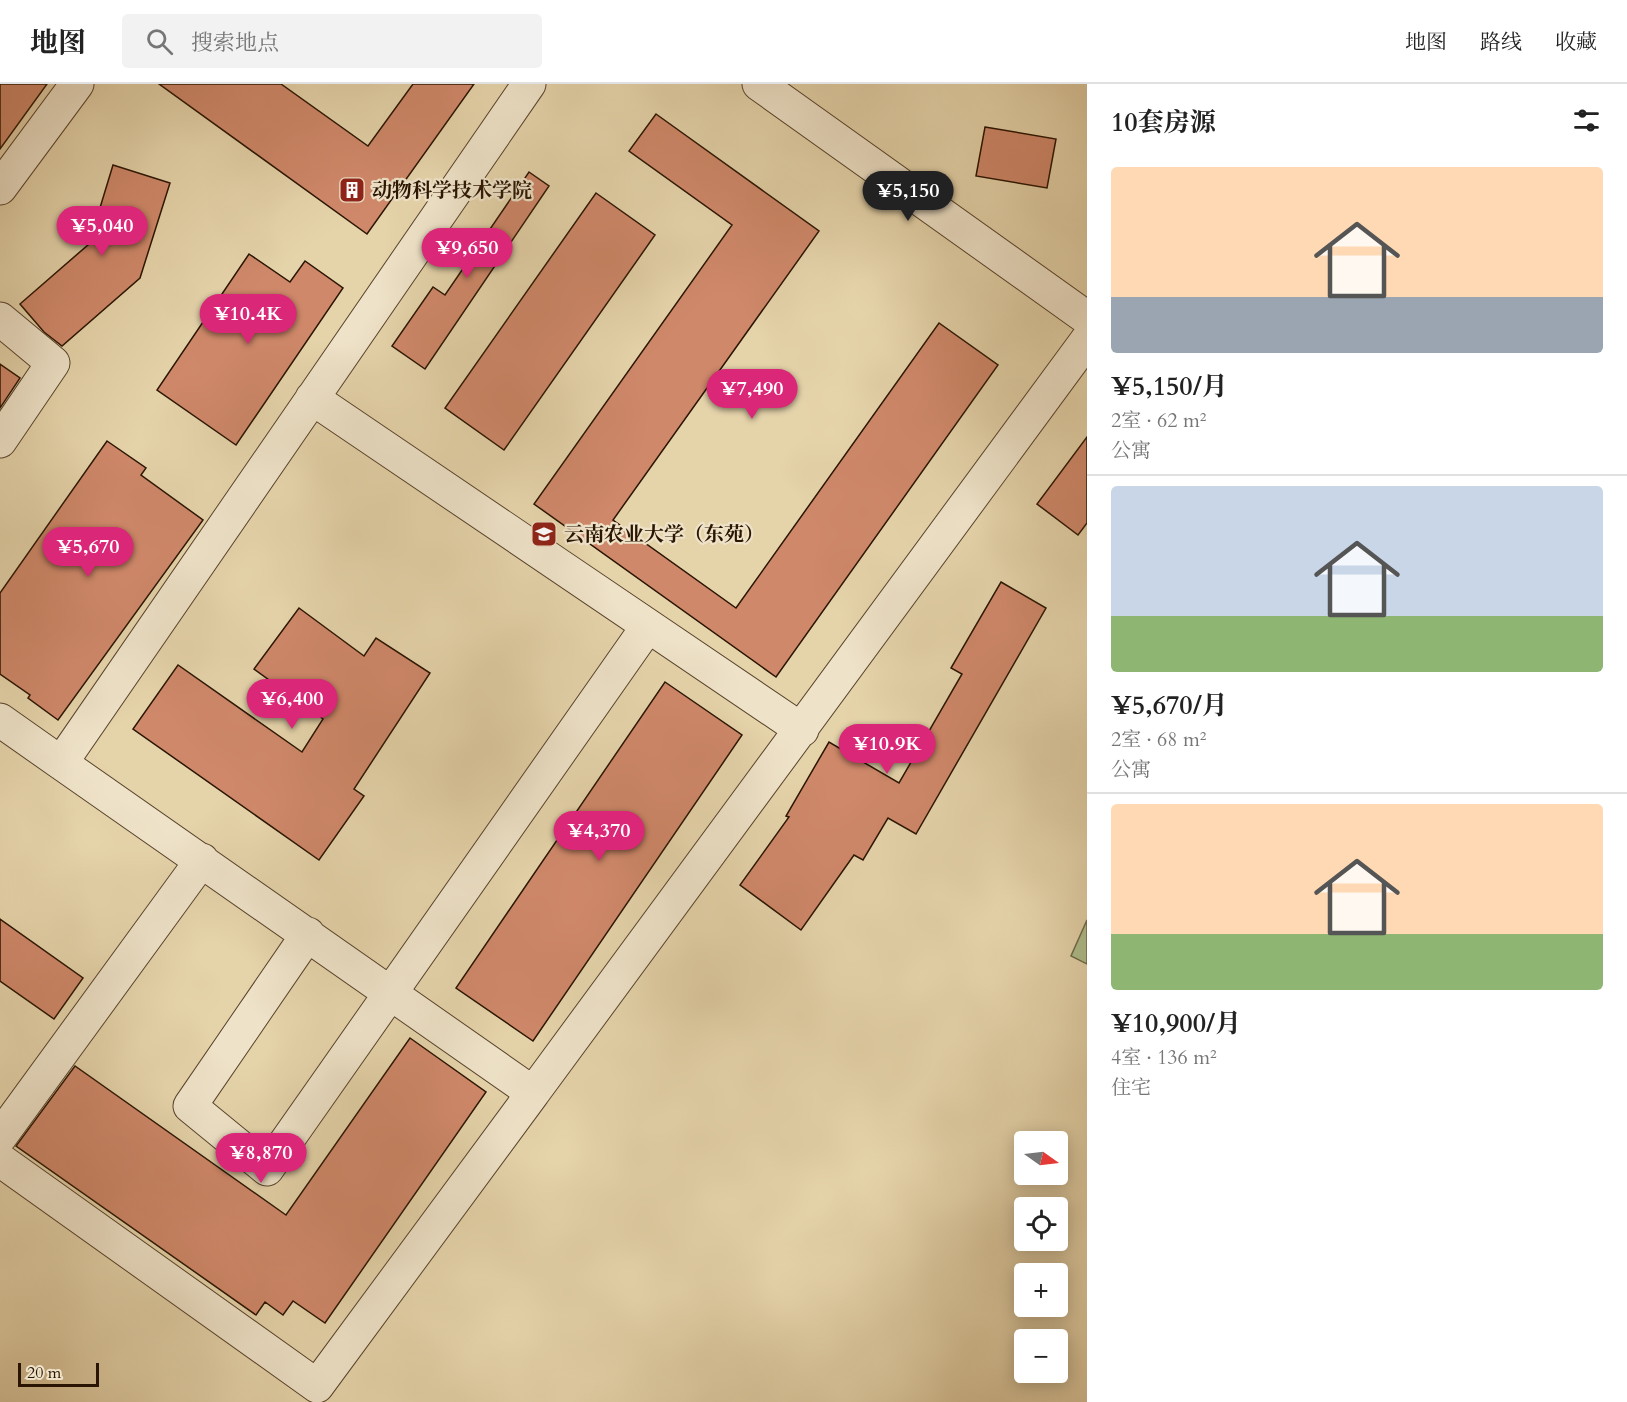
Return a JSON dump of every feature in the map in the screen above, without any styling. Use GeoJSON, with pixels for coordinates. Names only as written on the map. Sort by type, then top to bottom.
{"type":"FeatureCollection","features":[{"type":"Feature","properties":{"kind":"street"},"geometry":{"type":"LineString","coordinates":[[0,188],[76,84]]}},
{"type":"Feature","properties":{"kind":"street"},"geometry":{"type":"LineString","coordinates":[[61,763],[529,84]]}},
{"type":"Feature","properties":{"kind":"street"},"geometry":{"type":"LineString","coordinates":[[759,84],[1087,318]]}},
{"type":"Feature","properties":{"kind":"street"},"geometry":{"type":"LineString","coordinates":[[0,319],[52,363],[0,441]]}},
{"type":"Feature","properties":{"kind":"street"},"geometry":{"type":"LineString","coordinates":[[0,1160],[317,1386],[1087,340]]}},
{"type":"Feature","properties":{"kind":"street"},"geometry":{"type":"LineString","coordinates":[[312,398],[802,730]]}},
{"type":"Feature","properties":{"kind":"street"},"geometry":{"type":"LineString","coordinates":[[308,934],[190,1106],[267,1169],[648,626]]}},
{"type":"Feature","properties":{"kind":"street"},"geometry":{"type":"LineString","coordinates":[[0,720],[533,1093]]}},
{"type":"Feature","properties":{"kind":"street"},"geometry":{"type":"LineString","coordinates":[[0,1137],[202,860]]}},
{"type":"Feature","properties":{"kind":"green space"},"geometry":{"type":"Polygon","coordinates":[[[1087,920],[1087,964],[1071,956],[1087,920]]]}},
{"type":"Feature","properties":{"kind":"building"},"geometry":{"type":"Polygon","coordinates":[[[0,84],[47,84],[0,149],[0,84]]]}},
{"type":"Feature","properties":{"kind":"building","name":"动物科学技术学院"},"geometry":{"type":"Polygon","coordinates":[[[159,84],[281,84],[368,146],[413,84],[474,84],[367,234],[159,84]]]}},
{"type":"Feature","properties":{"kind":"building"},"geometry":{"type":"Polygon","coordinates":[[[656,114],[819,231],[613,520],[736,608],[939,323],[998,365],[776,677],[534,504],[732,225],[629,151],[656,114]]]}},
{"type":"Feature","properties":{"kind":"building"},"geometry":{"type":"Polygon","coordinates":[[[985,127],[1056,139],[1047,188],[976,176],[985,127]]]}},
{"type":"Feature","properties":{"kind":"building"},"geometry":{"type":"Polygon","coordinates":[[[113,165],[170,183],[140,278],[62,346],[44,332],[20,304],[89,244],[113,165]]]}},
{"type":"Feature","properties":{"kind":"building"},"geometry":{"type":"Polygon","coordinates":[[[529,172],[549,186],[425,369],[392,346],[433,287],[445,295],[529,172]]]}},
{"type":"Feature","properties":{"kind":"building"},"geometry":{"type":"Polygon","coordinates":[[[596,193],[655,235],[504,450],[445,408],[596,193]]]}},
{"type":"Feature","properties":{"kind":"building"},"geometry":{"type":"Polygon","coordinates":[[[249,254],[290,282],[305,261],[343,288],[236,445],[157,390],[249,254]]]}},
{"type":"Feature","properties":{"kind":"building"},"geometry":{"type":"Polygon","coordinates":[[[0,364],[20,378],[0,408],[0,364]]]}},
{"type":"Feature","properties":{"kind":"building"},"geometry":{"type":"Polygon","coordinates":[[[1087,437],[1087,523],[1078,535],[1037,504],[1087,437]]]}},
{"type":"Feature","properties":{"kind":"building"},"geometry":{"type":"Polygon","coordinates":[[[107,441],[146,468],[141,475],[203,520],[58,720],[28,698],[30,695],[0,674],[0,593],[107,441]]]}},
{"type":"Feature","properties":{"kind":"building"},"geometry":{"type":"Polygon","coordinates":[[[1001,582],[1046,608],[916,834],[888,818],[863,860],[854,855],[801,930],[740,885],[789,817],[786,816],[829,742],[899,783],[962,674],[951,668],[1001,582]]]}},
{"type":"Feature","properties":{"kind":"building"},"geometry":{"type":"Polygon","coordinates":[[[299,608],[364,656],[376,638],[430,673],[354,789],[364,796],[319,860],[133,729],[178,665],[302,752],[323,719],[254,669],[299,608]]]}},
{"type":"Feature","properties":{"kind":"building"},"geometry":{"type":"Polygon","coordinates":[[[665,682],[742,735],[533,1041],[456,988],[665,682]]]}},
{"type":"Feature","properties":{"kind":"building"},"geometry":{"type":"Polygon","coordinates":[[[0,919],[83,978],[54,1019],[0,981],[0,919]]]}},
{"type":"Feature","properties":{"kind":"building"},"geometry":{"type":"Polygon","coordinates":[[[410,1038],[486,1092],[325,1323],[293,1301],[283,1315],[265,1302],[256,1315],[16,1146],[75,1066],[286,1215],[410,1038]]]}},
{"type":"Feature","properties":{"kind":"place","name":"动物科学技术学院"},"geometry":{"type":"Point","coordinates":[352,190]}},
{"type":"Feature","properties":{"kind":"place","name":"云南农业大学（东苑）"},"geometry":{"type":"Point","coordinates":[544,534]}}]}
